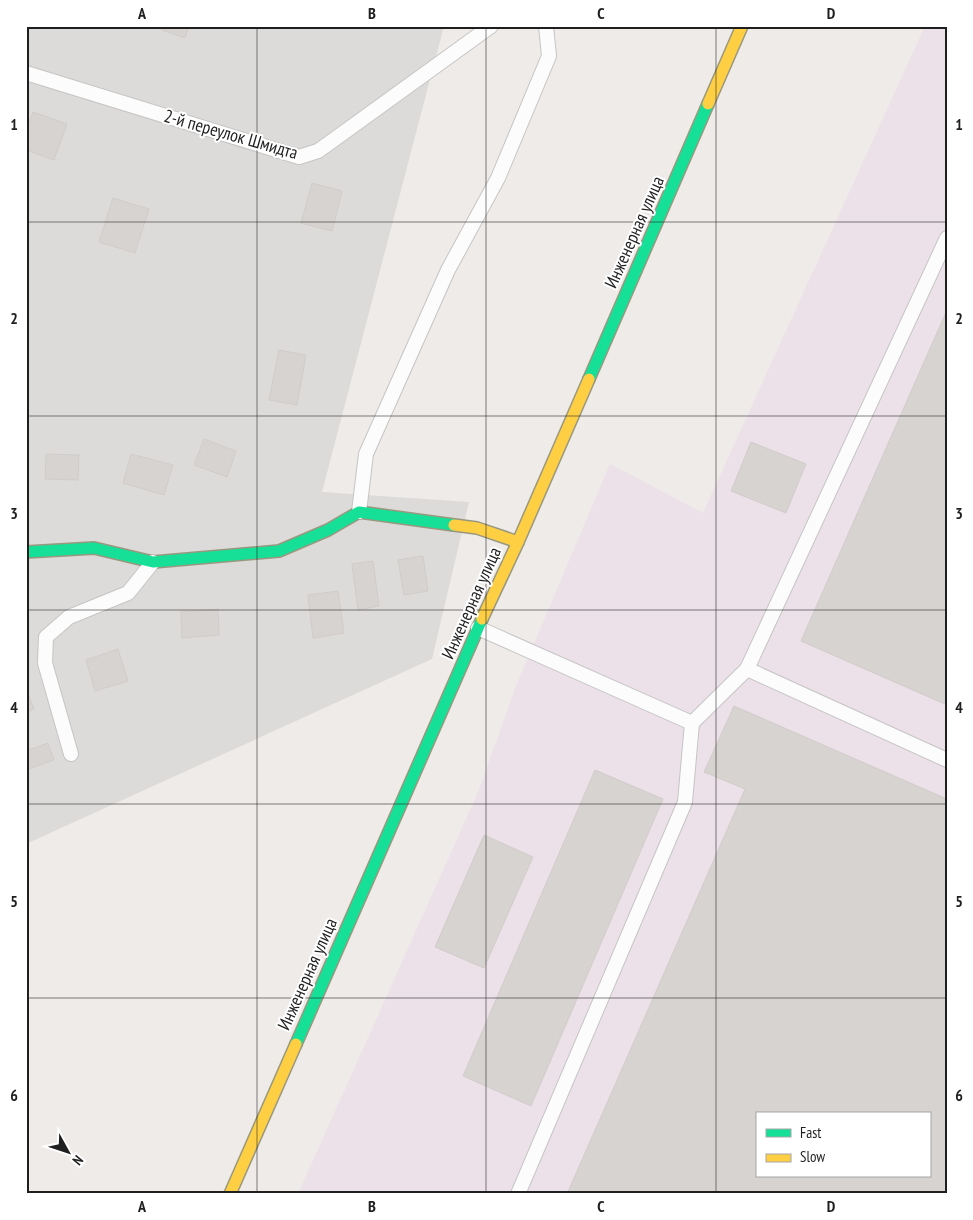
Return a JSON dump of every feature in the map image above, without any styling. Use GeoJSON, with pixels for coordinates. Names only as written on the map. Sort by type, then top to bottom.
{"type":"FeatureCollection","features":[{"type":"Feature","properties":{"kind":"street","name":"Инженерная улица"},"geometry":{"type":"LineString","coordinates":[[230,1194],[478,628],[518,542],[742,26]]}},
{"type":"Feature","properties":{"kind":"street"},"geometry":{"type":"LineString","coordinates":[[26,552],[94,548],[153,562],[279,550],[328,530],[359,512],[477,528],[518,542]]}},
{"type":"Feature","properties":{"kind":"lane","name":"2-й переулок Шмидта"},"geometry":{"type":"LineString","coordinates":[[26,73],[299,157],[318,151],[491,26]]}},
{"type":"Feature","properties":{"kind":"lane"},"geometry":{"type":"LineString","coordinates":[[359,512],[366,454],[448,270],[498,178],[549,56],[546,26]]}},
{"type":"Feature","properties":{"kind":"lane"},"geometry":{"type":"LineString","coordinates":[[518,1194],[685,802],[692,723],[747,669],[947,238]]}},
{"type":"Feature","properties":{"kind":"lane"},"geometry":{"type":"LineString","coordinates":[[72,754],[45,663],[46,637],[69,617],[128,593],[153,562]]}},
{"type":"Feature","properties":{"kind":"lane"},"geometry":{"type":"LineString","coordinates":[[478,628],[692,723]]}},
{"type":"Feature","properties":{"kind":"lane"},"geometry":{"type":"LineString","coordinates":[[747,669],[947,760]]}},
{"type":"Feature","properties":{"kind":"shaded area"},"geometry":{"type":"Polygon","coordinates":[[[26,26],[444,26],[322,492],[469,502],[432,659],[26,844],[26,26]]]}},
{"type":"Feature","properties":{"kind":"shaded area"},"geometry":{"type":"Polygon","coordinates":[[[925,26],[947,26],[947,1194],[298,1194],[479,790],[516,686],[610,464],[703,513],[925,26]]]}},
{"type":"Feature","properties":{"kind":"building"},"geometry":{"type":"Polygon","coordinates":[[[163,26],[189,26],[185,38],[162,30],[163,26]]]}},
{"type":"Feature","properties":{"kind":"building"},"geometry":{"type":"Polygon","coordinates":[[[33,112],[67,124],[54,160],[26,150],[26,131],[33,112]]]}},
{"type":"Feature","properties":{"kind":"building"},"geometry":{"type":"Polygon","coordinates":[[[312,183],[342,191],[332,231],[301,223],[312,183]]]}},
{"type":"Feature","properties":{"kind":"building"},"geometry":{"type":"Polygon","coordinates":[[[113,198],[149,209],[135,253],[99,242],[113,198]]]}},
{"type":"Feature","properties":{"kind":"building"},"geometry":{"type":"Polygon","coordinates":[[[947,310],[947,705],[801,641],[947,310]]]}},
{"type":"Feature","properties":{"kind":"building"},"geometry":{"type":"Polygon","coordinates":[[[279,350],[306,355],[297,405],[269,400],[279,350]]]}},
{"type":"Feature","properties":{"kind":"building"},"geometry":{"type":"Polygon","coordinates":[[[204,439],[236,451],[227,477],[194,465],[204,439]]]}},
{"type":"Feature","properties":{"kind":"building"},"geometry":{"type":"Polygon","coordinates":[[[751,442],[806,464],[786,513],[731,491],[751,442]]]}},
{"type":"Feature","properties":{"kind":"building"},"geometry":{"type":"Polygon","coordinates":[[[46,454],[79,455],[78,480],[45,479],[46,454]]]}},
{"type":"Feature","properties":{"kind":"building"},"geometry":{"type":"Polygon","coordinates":[[[131,454],[173,465],[164,495],[123,483],[131,454]]]}},
{"type":"Feature","properties":{"kind":"building"},"geometry":{"type":"Polygon","coordinates":[[[423,556],[428,591],[404,595],[398,560],[423,556]]]}},
{"type":"Feature","properties":{"kind":"building"},"geometry":{"type":"Polygon","coordinates":[[[373,561],[379,606],[358,610],[352,564],[373,561]]]}},
{"type":"Feature","properties":{"kind":"building"},"geometry":{"type":"Polygon","coordinates":[[[338,591],[344,633],[313,638],[308,595],[338,591]]]}},
{"type":"Feature","properties":{"kind":"building"},"geometry":{"type":"Polygon","coordinates":[[[218,609],[219,635],[182,638],[181,612],[218,609]]]}},
{"type":"Feature","properties":{"kind":"building"},"geometry":{"type":"Polygon","coordinates":[[[118,649],[128,681],[95,691],[86,660],[118,649]]]}},
{"type":"Feature","properties":{"kind":"building"},"geometry":{"type":"Polygon","coordinates":[[[26,689],[34,709],[26,712],[26,689]]]}},
{"type":"Feature","properties":{"kind":"building"},"geometry":{"type":"Polygon","coordinates":[[[734,706],[947,799],[947,1194],[567,1194],[745,789],[704,772],[734,706]]]}},
{"type":"Feature","properties":{"kind":"building"},"geometry":{"type":"Polygon","coordinates":[[[48,743],[54,760],[26,770],[26,751],[48,743]]]}},
{"type":"Feature","properties":{"kind":"building"},"geometry":{"type":"Polygon","coordinates":[[[595,770],[663,799],[531,1106],[463,1076],[595,770]]]}},
{"type":"Feature","properties":{"kind":"building"},"geometry":{"type":"Polygon","coordinates":[[[484,835],[533,857],[484,968],[435,947],[484,835]]]}},
{"type":"Feature","properties":{"kind":"traffic: fast"},"geometry":{"type":"LineString","coordinates":[[589,379],[708,104]]}},
{"type":"Feature","properties":{"kind":"traffic: fast"},"geometry":{"type":"LineString","coordinates":[[26,552],[94,548],[153,562],[279,551],[328,530],[359,512],[454,525]]}},
{"type":"Feature","properties":{"kind":"traffic: fast"},"geometry":{"type":"LineString","coordinates":[[296,1044],[482,619]]}},
{"type":"Feature","properties":{"kind":"traffic: slow"},"geometry":{"type":"LineString","coordinates":[[708,104],[742,26]]}},
{"type":"Feature","properties":{"kind":"traffic: slow"},"geometry":{"type":"LineString","coordinates":[[482,619],[518,542],[589,379]]}},
{"type":"Feature","properties":{"kind":"traffic: slow"},"geometry":{"type":"LineString","coordinates":[[454,525],[477,528],[518,542]]}},
{"type":"Feature","properties":{"kind":"traffic: slow"},"geometry":{"type":"LineString","coordinates":[[230,1194],[296,1044]]}}]}
